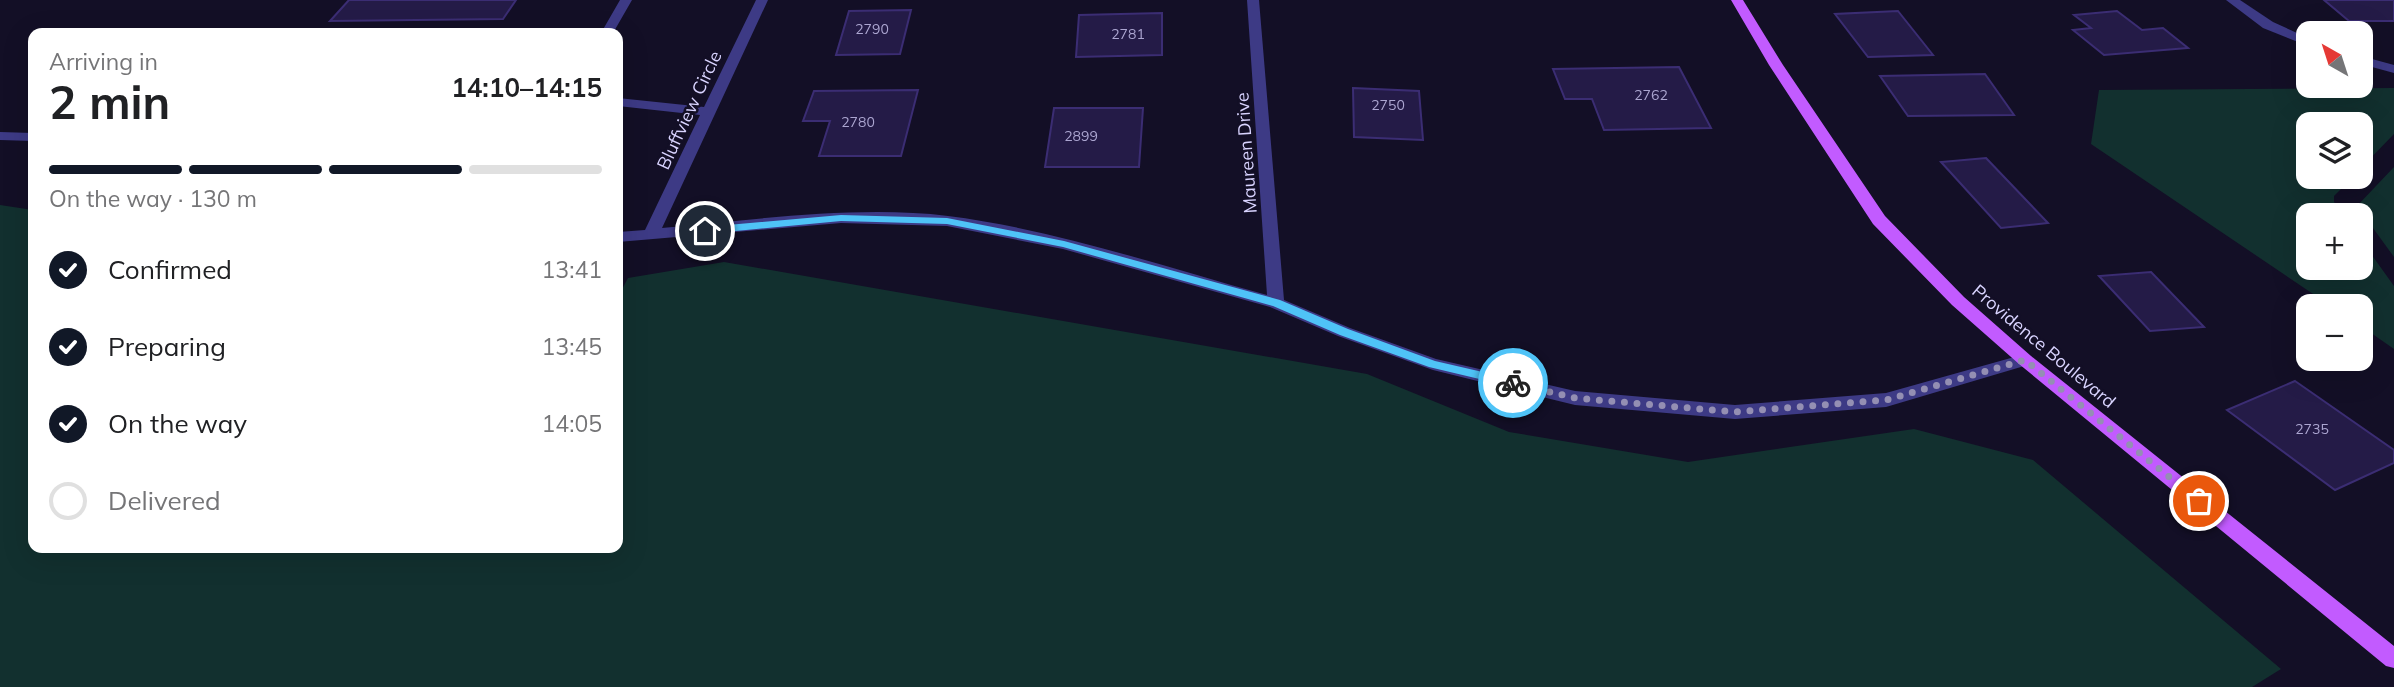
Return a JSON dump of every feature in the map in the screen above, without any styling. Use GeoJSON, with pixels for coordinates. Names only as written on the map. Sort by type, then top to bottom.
{"type":"FeatureCollection","features":[{"type":"Feature","properties":{"kind":"main road","name":"Providence Boulevard"},"geometry":{"type":"LineString","coordinates":[[1737,0],[1776,65],[1879,220],[1958,301],[2025,360],[2394,659]]}},
{"type":"Feature","properties":{"kind":"street"},"geometry":{"type":"LineString","coordinates":[[610,28],[626,0]]}},
{"type":"Feature","properties":{"kind":"street","name":"Bluffview Circle"},"geometry":{"type":"LineString","coordinates":[[650,236],[762,0]]}},
{"type":"Feature","properties":{"kind":"street","name":"Maureen Drive"},"geometry":{"type":"LineString","coordinates":[[1253,0],[1276,303]]}},
{"type":"Feature","properties":{"kind":"street"},"geometry":{"type":"LineString","coordinates":[[2232,0],[2256,18],[2296,38]]}},
{"type":"Feature","properties":{"kind":"street"},"geometry":{"type":"LineString","coordinates":[[2373,63],[2394,69]]}},
{"type":"Feature","properties":{"kind":"street"},"geometry":{"type":"LineString","coordinates":[[623,103],[709,112]]}},
{"type":"Feature","properties":{"kind":"street"},"geometry":{"type":"LineString","coordinates":[[0,136],[28,137]]}},
{"type":"Feature","properties":{"kind":"street"},"geometry":{"type":"LineString","coordinates":[[623,237],[841,218],[947,221],[1064,244],[1276,303],[1344,332],[1433,364],[1575,398],[1735,412],[1886,400],[2025,360]]}},
{"type":"Feature","properties":{"kind":"green space"},"geometry":{"type":"Polygon","coordinates":[[[2373,88],[2394,88],[2394,134],[2373,156],[2373,112],[2296,112],[2296,189],[2341,189],[2334,196],[2335,203],[2296,203],[2296,280],[2373,280],[2373,257],[2394,286],[2394,349],[2373,334],[2373,294],[2313,294],[2091,144],[2099,90],[2296,89],[2296,98],[2373,98],[2373,88]]]}},
{"type":"Feature","properties":{"kind":"green space"},"geometry":{"type":"Polygon","coordinates":[[[2394,167],[2394,257],[2373,228],[2373,203],[2360,203],[2394,167]]]}},
{"type":"Feature","properties":{"kind":"green space"},"geometry":{"type":"Polygon","coordinates":[[[0,205],[28,209],[28,553],[623,553],[623,288],[628,278],[724,262],[1367,374],[1509,432],[1688,462],[1914,429],[2033,460],[2281,669],[2252,687],[0,687],[0,205]]]}},
{"type":"Feature","properties":{"kind":"building"},"geometry":{"type":"Polygon","coordinates":[[[349,0],[516,0],[503,19],[330,21],[349,0]]]}},
{"type":"Feature","properties":{"kind":"building"},"geometry":{"type":"Polygon","coordinates":[[[2324,0],[2394,0],[2394,21],[2349,21],[2324,0]]]}},
{"type":"Feature","properties":{"kind":"building"},"geometry":{"type":"Polygon","coordinates":[[[911,10],[900,54],[836,55],[849,11],[911,10]]]}},
{"type":"Feature","properties":{"kind":"building"},"geometry":{"type":"Polygon","coordinates":[[[1898,11],[1933,55],[1868,57],[1835,14],[1898,11]]]}},
{"type":"Feature","properties":{"kind":"building"},"geometry":{"type":"Polygon","coordinates":[[[2117,11],[2142,30],[2163,28],[2188,48],[2104,55],[2073,30],[2091,28],[2074,15],[2117,11]]]}},
{"type":"Feature","properties":{"kind":"building"},"geometry":{"type":"Polygon","coordinates":[[[1162,13],[1162,55],[1076,57],[1079,15],[1162,13]]]}},
{"type":"Feature","properties":{"kind":"building"},"geometry":{"type":"Polygon","coordinates":[[[1679,67],[1711,128],[1604,130],[1592,99],[1565,99],[1553,69],[1679,67]]]}},
{"type":"Feature","properties":{"kind":"building"},"geometry":{"type":"Polygon","coordinates":[[[1985,74],[2014,115],[1908,116],[1880,76],[1985,74]]]}},
{"type":"Feature","properties":{"kind":"building"},"geometry":{"type":"Polygon","coordinates":[[[1353,88],[1419,91],[1423,140],[1354,137],[1353,88]]]}},
{"type":"Feature","properties":{"kind":"building"},"geometry":{"type":"Polygon","coordinates":[[[918,90],[901,156],[819,156],[830,121],[803,121],[814,91],[918,90]]]}},
{"type":"Feature","properties":{"kind":"building"},"geometry":{"type":"Polygon","coordinates":[[[1054,108],[1143,108],[1139,167],[1045,167],[1054,108]]]}},
{"type":"Feature","properties":{"kind":"building"},"geometry":{"type":"Polygon","coordinates":[[[1986,158],[2048,223],[2001,228],[1941,162],[1986,158]]]}},
{"type":"Feature","properties":{"kind":"building"},"geometry":{"type":"Polygon","coordinates":[[[2151,272],[2204,327],[2150,331],[2099,276],[2151,272]]]}},
{"type":"Feature","properties":{"kind":"building"},"geometry":{"type":"Polygon","coordinates":[[[2295,381],[2394,450],[2394,463],[2335,490],[2227,410],[2295,381]]]}},
{"type":"Feature","properties":{"kind":"way so far"},"geometry":{"type":"LineString","coordinates":[[1513,383],[1575,398],[1735,412],[1886,400],[2025,360],[2199,501]]}},
{"type":"Feature","properties":{"kind":"route"},"geometry":{"type":"LineString","coordinates":[[705,231],[841,218],[947,221],[1064,244],[1276,303],[1344,332],[1433,364],[1513,383]]}}]}
